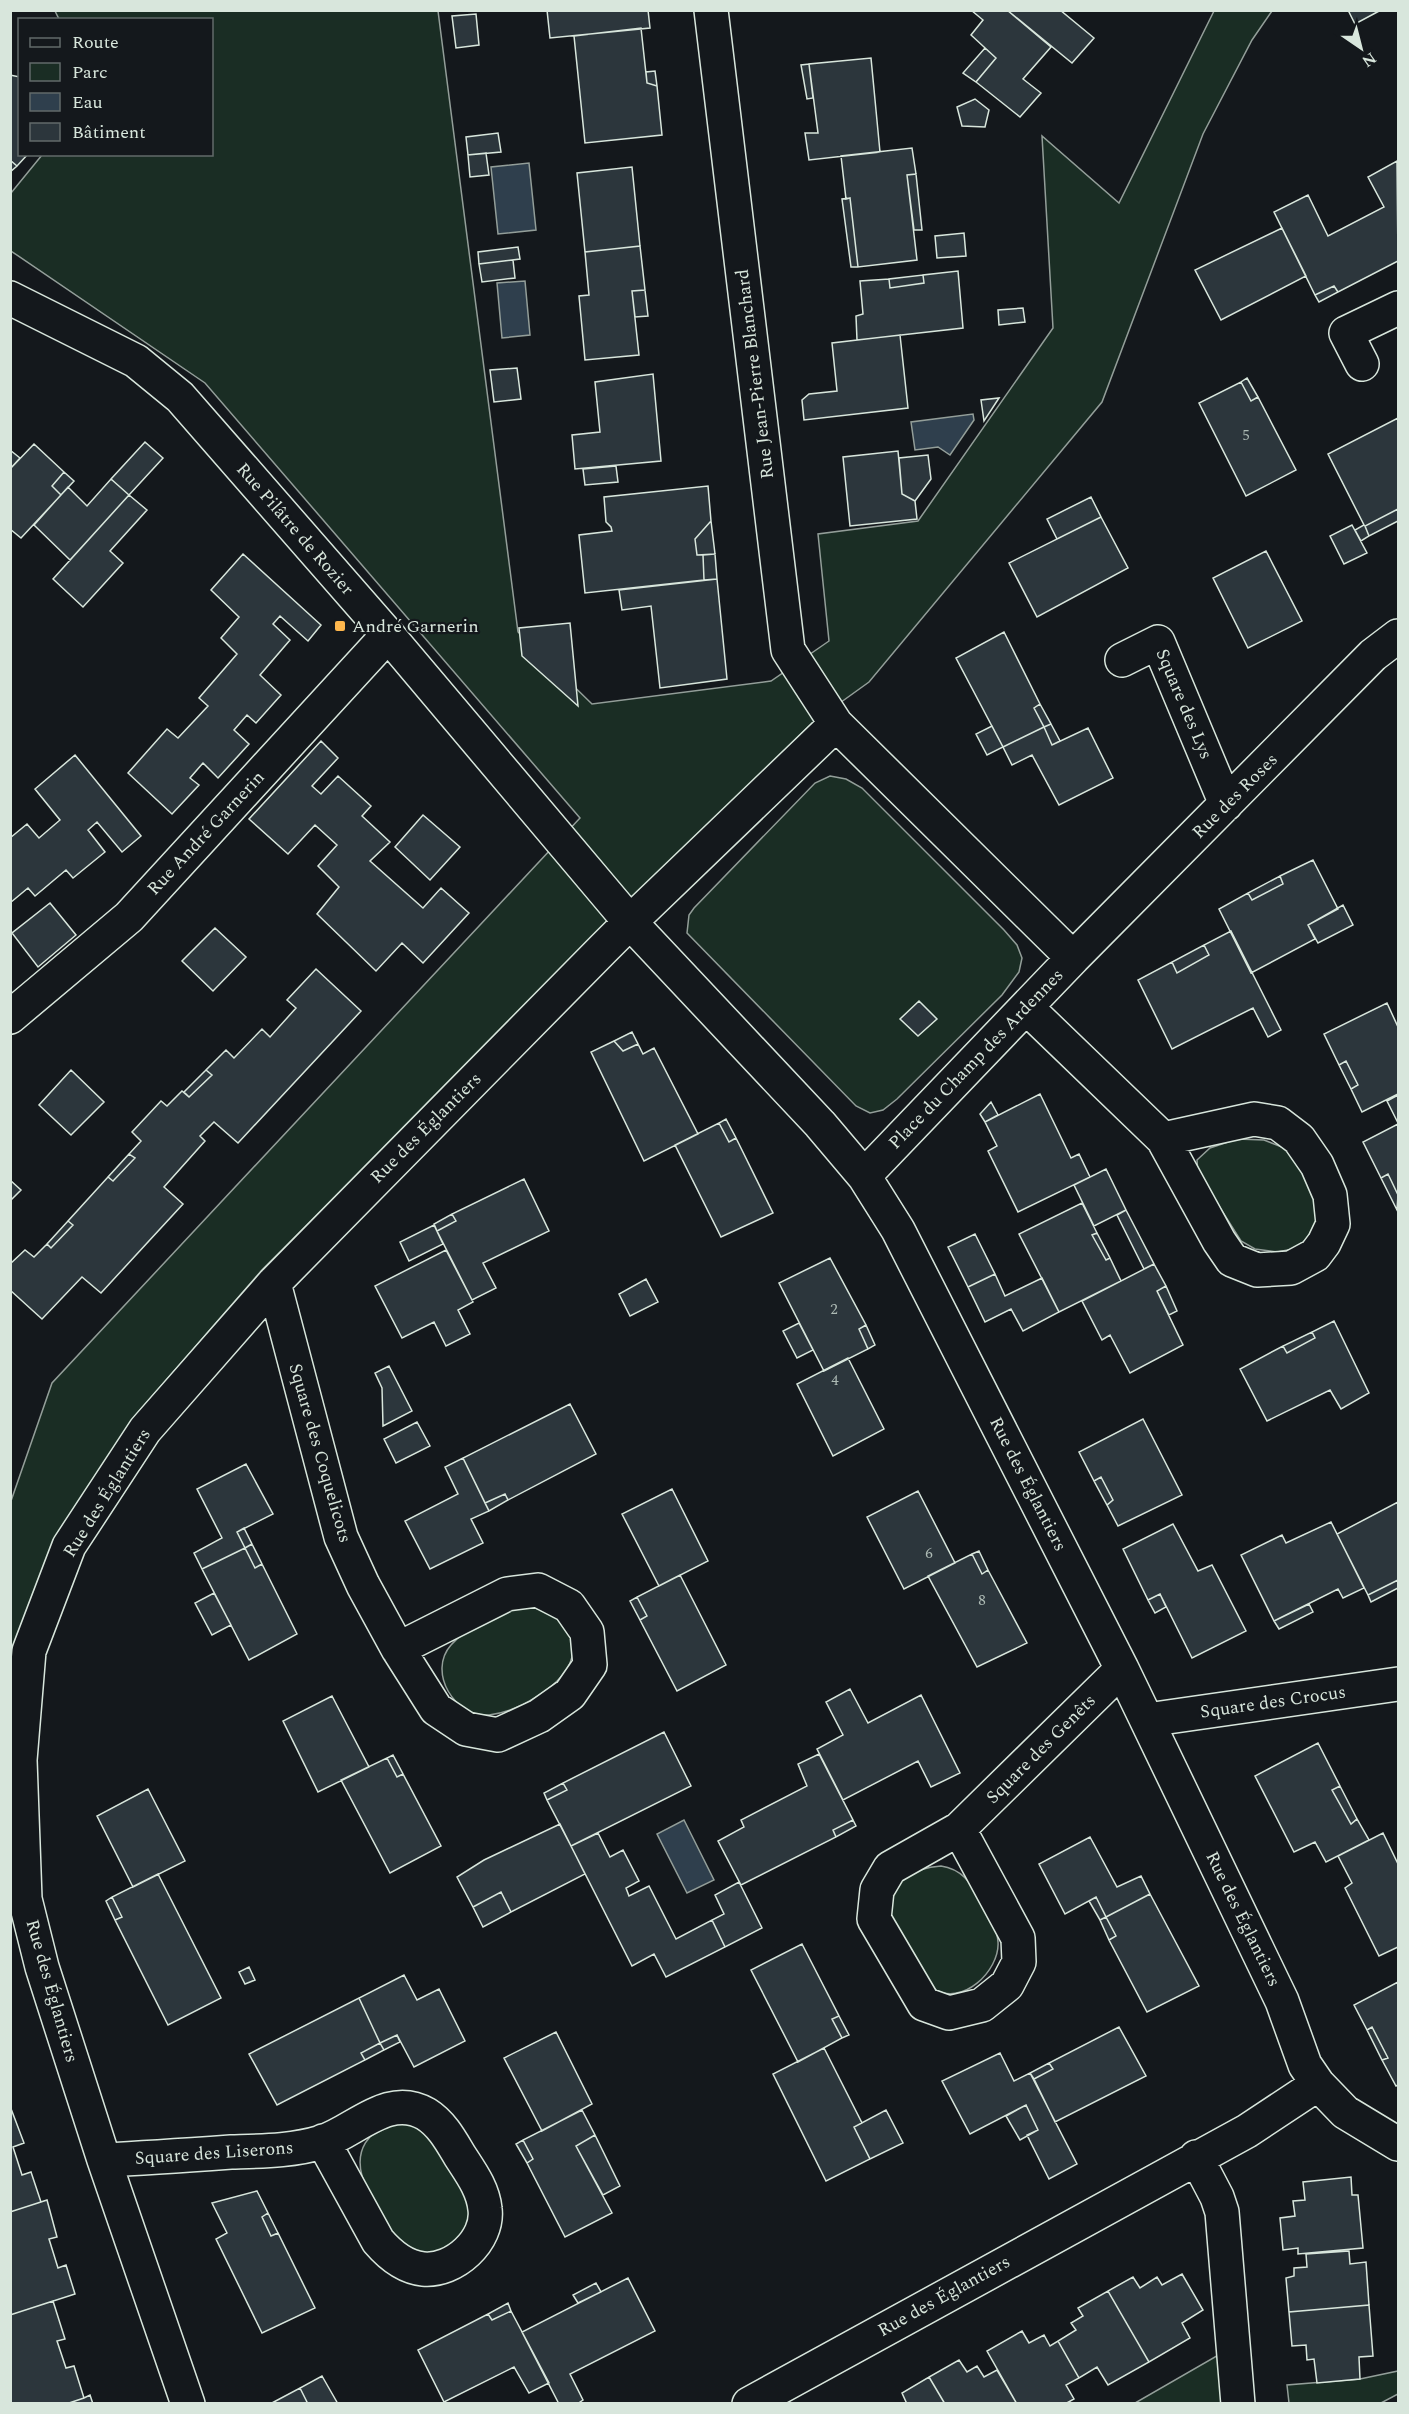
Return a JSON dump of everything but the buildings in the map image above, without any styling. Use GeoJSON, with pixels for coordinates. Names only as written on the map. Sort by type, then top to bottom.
{"type":"FeatureCollection","features":[{"type":"Feature","properties":{"kind":"street","name":"Rue Jean-Pierre Blanchard"},"geometry":{"type":"LineString","coordinates":[[711,10],[788,650],[836,724]]}},
{"type":"Feature","properties":{"kind":"street","name":"Rue Pilâtre de Rozier"},"geometry":{"type":"LineString","coordinates":[[10,298],[136,361],[180,397],[388,635],[630,922]]}},
{"type":"Feature","properties":{"kind":"street"},"geometry":{"type":"LineString","coordinates":[[1362,364],[1346,333],[1398,308]]}},
{"type":"Feature","properties":{"kind":"street","name":"Rue André Garnerin"},"geometry":{"type":"LineString","coordinates":[[10,1017],[129,917],[388,635]]}},
{"type":"Feature","properties":{"kind":"street","name":"Rue des Roses"},"geometry":{"type":"LineString","coordinates":[[1073,958],[1373,655],[1398,636]]}},
{"type":"Feature","properties":{"kind":"street","name":"Square des Lys"},"geometry":{"type":"LineString","coordinates":[[1122,660],[1158,642],[1226,804]]}},
{"type":"Feature","properties":{"kind":"street"},"geometry":{"type":"LineString","coordinates":[[836,724],[630,922],[820,1124],[864,1176]]}},
{"type":"Feature","properties":{"kind":"street","name":"Place du Champ des Ardennes"},"geometry":{"type":"LineString","coordinates":[[836,724],[1073,958],[864,1176]]}},
{"type":"Feature","properties":{"kind":"street","name":"Rue des Églantiers"},"geometry":{"type":"LineString","coordinates":[[188,2403],[104,2160],[42,1967],[26,1899],[15,1758],[29,1651],[69,1546],[145,1430],[274,1283],[630,922]]}},
{"type":"Feature","properties":{"kind":"street"},"geometry":{"type":"LineString","coordinates":[[1027,1008],[1163,1139],[1219,1241],[1232,1260],[1257,1270],[1291,1268],[1315,1255],[1324,1243],[1333,1224],[1330,1195],[1317,1165],[1299,1139],[1278,1123],[1254,1119],[1163,1139]]}},
{"type":"Feature","properties":{"kind":"street","name":"Rue des Églantiers"},"geometry":{"type":"LineString","coordinates":[[748,2403],[1274,2115],[1318,2084],[1305,2065],[1282,2001],[1122,1669],[898,1230],[879,1196],[864,1176]]}},
{"type":"Feature","properties":{"kind":"street","name":"Square des Coquelicots"},"geometry":{"type":"LineString","coordinates":[[274,1283],[341,1537],[363,1585],[398,1650],[436,1709],[466,1729],[498,1735],[539,1716],[570,1694],[590,1665],[586,1632],[570,1606],[538,1590],[507,1594],[398,1650]]}},
{"type":"Feature","properties":{"kind":"street","name":"Square des Genêts"},"geometry":{"type":"LineString","coordinates":[[959,1829],[1018,1938],[1019,1962],[1007,1985],[982,2005],[949,2013],[924,2004],[874,1919],[877,1890],[890,1868],[959,1829],[1122,1669]]}},
{"type":"Feature","properties":{"kind":"street","name":"Square des Crocus"},"geometry":{"type":"LineString","coordinates":[[1147,1720],[1398,1684]]}},
{"type":"Feature","properties":{"kind":"street"},"geometry":{"type":"LineString","coordinates":[[1318,2084],[1345,2112],[1398,2144]]}},
{"type":"Feature","properties":{"kind":"street","name":"Square des Liserons"},"geometry":{"type":"LineString","coordinates":[[104,2160],[292,2149],[323,2141],[370,2115],[401,2106],[426,2114],[444,2129],[480,2188],[486,2211],[483,2230],[472,2248],[443,2265],[425,2269],[407,2265],[390,2255],[378,2241],[323,2141]]}},
{"type":"Feature","properties":{"kind":"street"},"geometry":{"type":"LineString","coordinates":[[1196,2157],[1222,2212],[1238,2403]]}},
{"type":"Feature","properties":{"kind":"green space"},"geometry":{"type":"Polygon","coordinates":[[[55,11],[438,11],[518,632],[592,704],[771,681],[829,641],[818,534],[918,521],[1053,328],[1042,136],[1119,203],[1214,11],[1272,11],[1252,40],[1203,134],[1102,402],[869,682],[812,723],[262,1270],[135,1416],[55,1542],[11,1693],[11,1501],[52,1383],[580,818],[205,383],[11,251],[11,193],[41,156],[213,156],[213,18],[58,18],[55,11]]]}},
{"type":"Feature","properties":{"kind":"green space"},"geometry":{"type":"Polygon","coordinates":[[[830,776],[846,779],[862,788],[1004,930],[1017,945],[1022,958],[1019,972],[1002,995],[897,1099],[883,1110],[870,1113],[856,1106],[687,933],[689,915],[694,908],[815,783],[830,776]]]}},
{"type":"Feature","properties":{"kind":"green space"},"geometry":{"type":"Polygon","coordinates":[[[1237,1139],[1264,1140],[1287,1149],[1314,1188],[1317,1222],[1307,1239],[1293,1249],[1277,1252],[1255,1249],[1241,1241],[1198,1173],[1197,1160],[1210,1148],[1237,1139]]]}},
{"type":"Feature","properties":{"kind":"green space"},"geometry":{"type":"Polygon","coordinates":[[[523,1606],[552,1615],[567,1627],[573,1645],[568,1668],[560,1678],[538,1696],[513,1709],[489,1715],[477,1714],[465,1709],[448,1691],[442,1668],[444,1656],[458,1638],[475,1626],[523,1606]]]}},
{"type":"Feature","properties":{"kind":"green space"},"geometry":{"type":"Polygon","coordinates":[[[941,1866],[960,1873],[969,1882],[991,1920],[998,1942],[993,1964],[986,1975],[966,1990],[955,1993],[944,1993],[930,1985],[895,1926],[891,1911],[894,1894],[902,1880],[923,1869],[941,1866]]]}},
{"type":"Feature","properties":{"kind":"green space"},"geometry":{"type":"Polygon","coordinates":[[[392,2124],[414,2126],[429,2136],[462,2189],[469,2209],[469,2219],[457,2240],[443,2250],[419,2252],[410,2250],[396,2240],[363,2180],[360,2158],[365,2143],[376,2131],[392,2124]]]}},
{"type":"Feature","properties":{"kind":"green space"},"geometry":{"type":"Polygon","coordinates":[[[1234,2346],[1238,2403],[1135,2403],[1234,2346]]]}},
{"type":"Feature","properties":{"kind":"green space"},"geometry":{"type":"Polygon","coordinates":[[[1398,2371],[1398,2394],[1381,2403],[1289,2403],[1287,2385],[1360,2379],[1398,2371]]]}},
{"type":"Feature","properties":{"kind":"water"},"geometry":{"type":"Polygon","coordinates":[[[529,163],[536,230],[498,234],[491,167],[529,163]]]}},
{"type":"Feature","properties":{"kind":"water"},"geometry":{"type":"Polygon","coordinates":[[[525,281],[530,335],[502,338],[497,283],[525,281]]]}},
{"type":"Feature","properties":{"kind":"water"},"geometry":{"type":"Polygon","coordinates":[[[973,414],[974,420],[950,455],[938,447],[915,450],[911,422],[973,414]]]}},
{"type":"Feature","properties":{"kind":"water"},"geometry":{"type":"Polygon","coordinates":[[[684,1820],[714,1880],[687,1893],[657,1834],[684,1820]]]}},
{"type":"Feature","properties":{"kind":"place","name":"André Garnerin"},"geometry":{"type":"Point","coordinates":[340,626]}}]}
